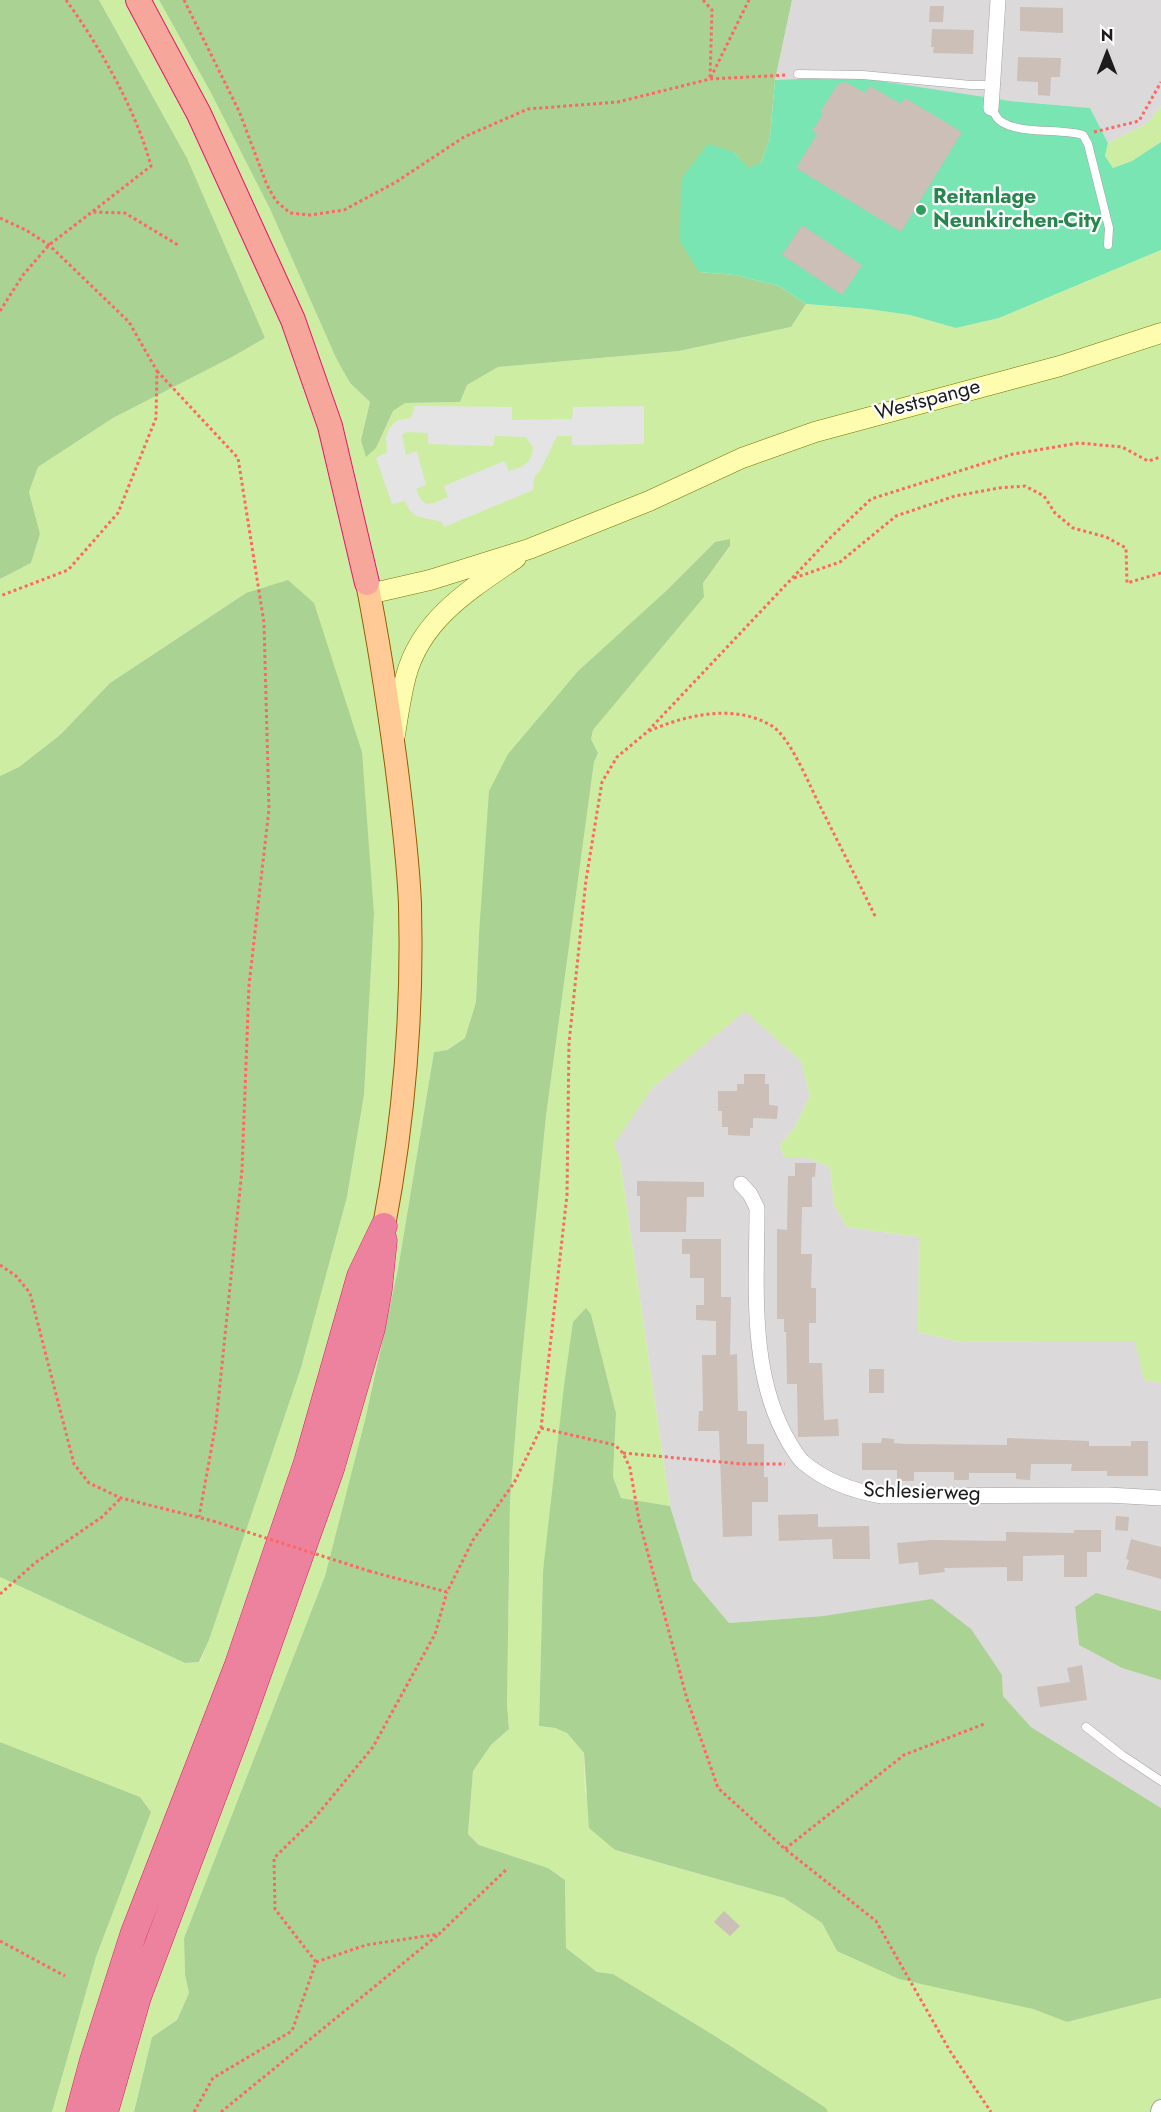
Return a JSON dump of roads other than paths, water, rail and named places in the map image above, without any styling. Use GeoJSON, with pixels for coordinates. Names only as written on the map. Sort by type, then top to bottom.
{"type":"FeatureCollection","features":[{"type":"Feature","properties":{"kind":"highway"},"geometry":{"type":"LineString","coordinates":[[138,0],[199,114],[292,320],[330,426],[368,589]]}},
{"type":"Feature","properties":{"kind":"highway"},"geometry":{"type":"LineString","coordinates":[[79,2112],[130,1945],[237,1667],[307,1462],[357,1284],[384,1226]]}},
{"type":"Feature","properties":{"kind":"highway"},"geometry":{"type":"LineString","coordinates":[[105,2112],[138,1997],[237,1733],[331,1469],[372,1328],[383,1259],[384,1226]]}},
{"type":"Feature","properties":{"kind":"main road","name":"Westspange"},"geometry":{"type":"LineString","coordinates":[[529,549],[604,520],[742,458],[815,432],[1060,366],[1161,333]]}},
{"type":"Feature","properties":{"kind":"main road"},"geometry":{"type":"LineString","coordinates":[[384,1226],[397,1159],[403,1098],[410,975],[408,878],[393,743],[368,589],[529,549]]}},
{"type":"Feature","properties":{"kind":"main road"},"geometry":{"type":"LineString","coordinates":[[393,743],[406,675],[421,641],[432,625],[459,598],[529,549]]}},
{"type":"Feature","properties":{"kind":"street"},"geometry":{"type":"LineString","coordinates":[[991,108],[998,0]]}},
{"type":"Feature","properties":{"kind":"street","name":"Schlesierweg"},"geometry":{"type":"LineString","coordinates":[[741,1184],[750,1194],[757,1208],[757,1305],[763,1368],[770,1398],[782,1430],[801,1461],[822,1476],[853,1491],[882,1496],[1107,1495],[1161,1498]]}},
{"type":"Feature","properties":{"kind":"lane"},"geometry":{"type":"LineString","coordinates":[[798,74],[863,75],[993,85]]}},
{"type":"Feature","properties":{"kind":"lane"},"geometry":{"type":"LineString","coordinates":[[991,108],[998,120],[1007,125],[1034,130],[1075,132],[1083,135],[1088,144],[1109,228],[1107,244]]}},
{"type":"Feature","properties":{"kind":"lane"},"geometry":{"type":"LineString","coordinates":[[1086,1727],[1161,1781]]}},
{"type":"Feature","properties":{"kind":"place","name":"Reitanlage Neunkirchen-City"},"geometry":{"type":"Point","coordinates":[921,210]}}]}
